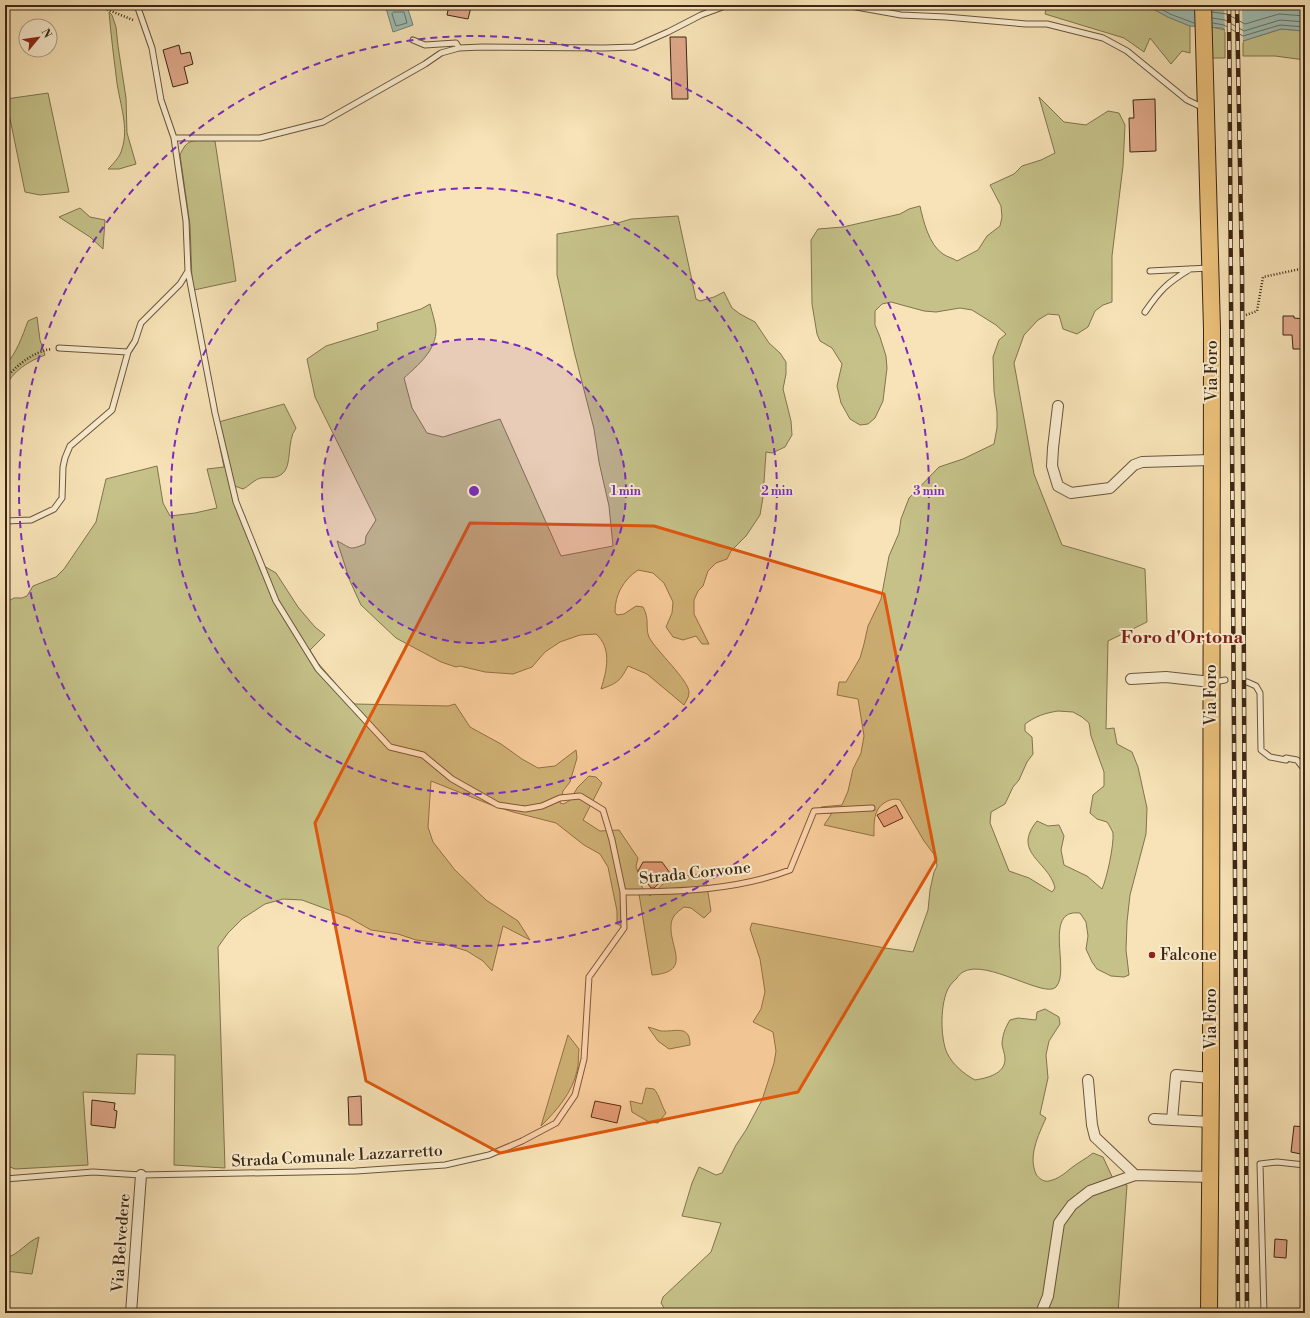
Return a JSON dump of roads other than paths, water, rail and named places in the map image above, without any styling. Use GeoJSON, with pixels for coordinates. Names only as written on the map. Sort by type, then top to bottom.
{"type":"FeatureCollection","features":[{"type":"Feature","properties":{"kind":"main road","name":"Via Foro"},"geometry":{"type":"LineString","coordinates":[[1203,5],[1212,329],[1211,460],[1218,681],[1211,1078],[1209,1313]]}},
{"type":"Feature","properties":{"kind":"street"},"geometry":{"type":"LineString","coordinates":[[1058,406],[1052,466],[1058,486],[1071,493],[1110,488],[1134,465],[1142,462],[1211,460]]}},
{"type":"Feature","properties":{"kind":"street"},"geometry":{"type":"LineString","coordinates":[[1131,679],[1166,678],[1218,681]]}},
{"type":"Feature","properties":{"kind":"street"},"geometry":{"type":"LineString","coordinates":[[1172,1120],[1176,1075],[1211,1078]]}},
{"type":"Feature","properties":{"kind":"street"},"geometry":{"type":"LineString","coordinates":[[1088,1080],[1092,1125],[1095,1137],[1135,1175]]}},
{"type":"Feature","properties":{"kind":"street"},"geometry":{"type":"LineString","coordinates":[[1154,1119],[1211,1122]]}},
{"type":"Feature","properties":{"kind":"street","name":"Via Belvedere"},"geometry":{"type":"LineString","coordinates":[[131,1313],[141,1175]]}},
{"type":"Feature","properties":{"kind":"street"},"geometry":{"type":"LineString","coordinates":[[1041,1313],[1048,1296],[1059,1223],[1072,1205],[1090,1191],[1135,1175],[1211,1177]]}},
{"type":"Feature","properties":{"kind":"lane"},"geometry":{"type":"LineString","coordinates":[[137,5],[152,48],[161,100],[174,138],[186,221],[188,271],[215,413],[236,502],[276,601],[318,669],[390,747],[423,755],[452,779],[498,804],[525,809],[542,806],[560,798],[580,796],[603,810],[612,840],[623,892]]}},
{"type":"Feature","properties":{"kind":"lane"},"geometry":{"type":"LineString","coordinates":[[174,138],[260,138],[323,122],[425,64],[441,53],[459,48],[634,47],[701,15],[728,5]]}},
{"type":"Feature","properties":{"kind":"lane"},"geometry":{"type":"LineString","coordinates":[[845,5],[901,15],[946,17],[1026,24],[1047,24],[1103,38],[1127,52],[1187,100],[1206,109]]}},
{"type":"Feature","properties":{"kind":"lane"},"geometry":{"type":"LineString","coordinates":[[413,40],[425,45],[456,43],[459,48]]}},
{"type":"Feature","properties":{"kind":"lane"},"geometry":{"type":"LineString","coordinates":[[1150,271],[1210,268]]}},
{"type":"Feature","properties":{"kind":"lane"},"geometry":{"type":"LineString","coordinates":[[1145,312],[1166,284],[1190,269]]}},
{"type":"Feature","properties":{"kind":"lane"},"geometry":{"type":"LineString","coordinates":[[5,520],[31,520],[54,509],[62,498],[63,467],[70,446],[112,410],[128,352],[135,342],[141,323],[180,284],[188,271]]}},
{"type":"Feature","properties":{"kind":"lane"},"geometry":{"type":"LineString","coordinates":[[59,348],[128,352]]}},
{"type":"Feature","properties":{"kind":"lane"},"geometry":{"type":"LineString","coordinates":[[1248,682],[1256,686],[1260,693],[1261,750],[1270,757],[1286,760],[1286,758],[1297,760],[1305,770]]}},
{"type":"Feature","properties":{"kind":"lane","name":"Strada Corvone"},"geometry":{"type":"LineString","coordinates":[[623,892],[690,890],[728,886],[769,878],[790,870],[814,811],[872,808]]}},
{"type":"Feature","properties":{"kind":"lane","name":"Strada Comunale Lazzarretto"},"geometry":{"type":"LineString","coordinates":[[5,1179],[93,1172],[141,1175],[356,1171],[445,1164],[488,1156],[522,1141],[556,1123],[575,1095],[584,1059],[589,977],[624,928],[623,892]]}},
{"type":"Feature","properties":{"kind":"lane"},"geometry":{"type":"LineString","coordinates":[[1264,1313],[1260,1164],[1277,1162],[1305,1165]]}},
{"type":"Feature","properties":{"kind":"water"},"geometry":{"type":"Polygon","coordinates":[[[385,5],[396,5],[397,9],[407,6],[413,25],[393,32],[385,5]]]}},
{"type":"Feature","properties":{"kind":"water"},"geometry":{"type":"Polygon","coordinates":[[[1146,5],[1305,5],[1305,31],[1281,29],[1243,41],[1222,28],[1190,26],[1168,17],[1146,5]]]}},
{"type":"Feature","properties":{"kind":"railway"},"geometry":{"type":"LineString","coordinates":[[1229,5],[1238,1313]]}},
{"type":"Feature","properties":{"kind":"railway"},"geometry":{"type":"LineString","coordinates":[[1237,5],[1242,272],[1247,1313]]}},
{"type":"Feature","properties":{"kind":"place","name":"Falcone"},"geometry":{"type":"Point","coordinates":[1152,955]}},
{"type":"Feature","properties":{"kind":"district","name":"Foro d'Ortona"},"geometry":{"type":"Point","coordinates":[1182,637]}}]}
